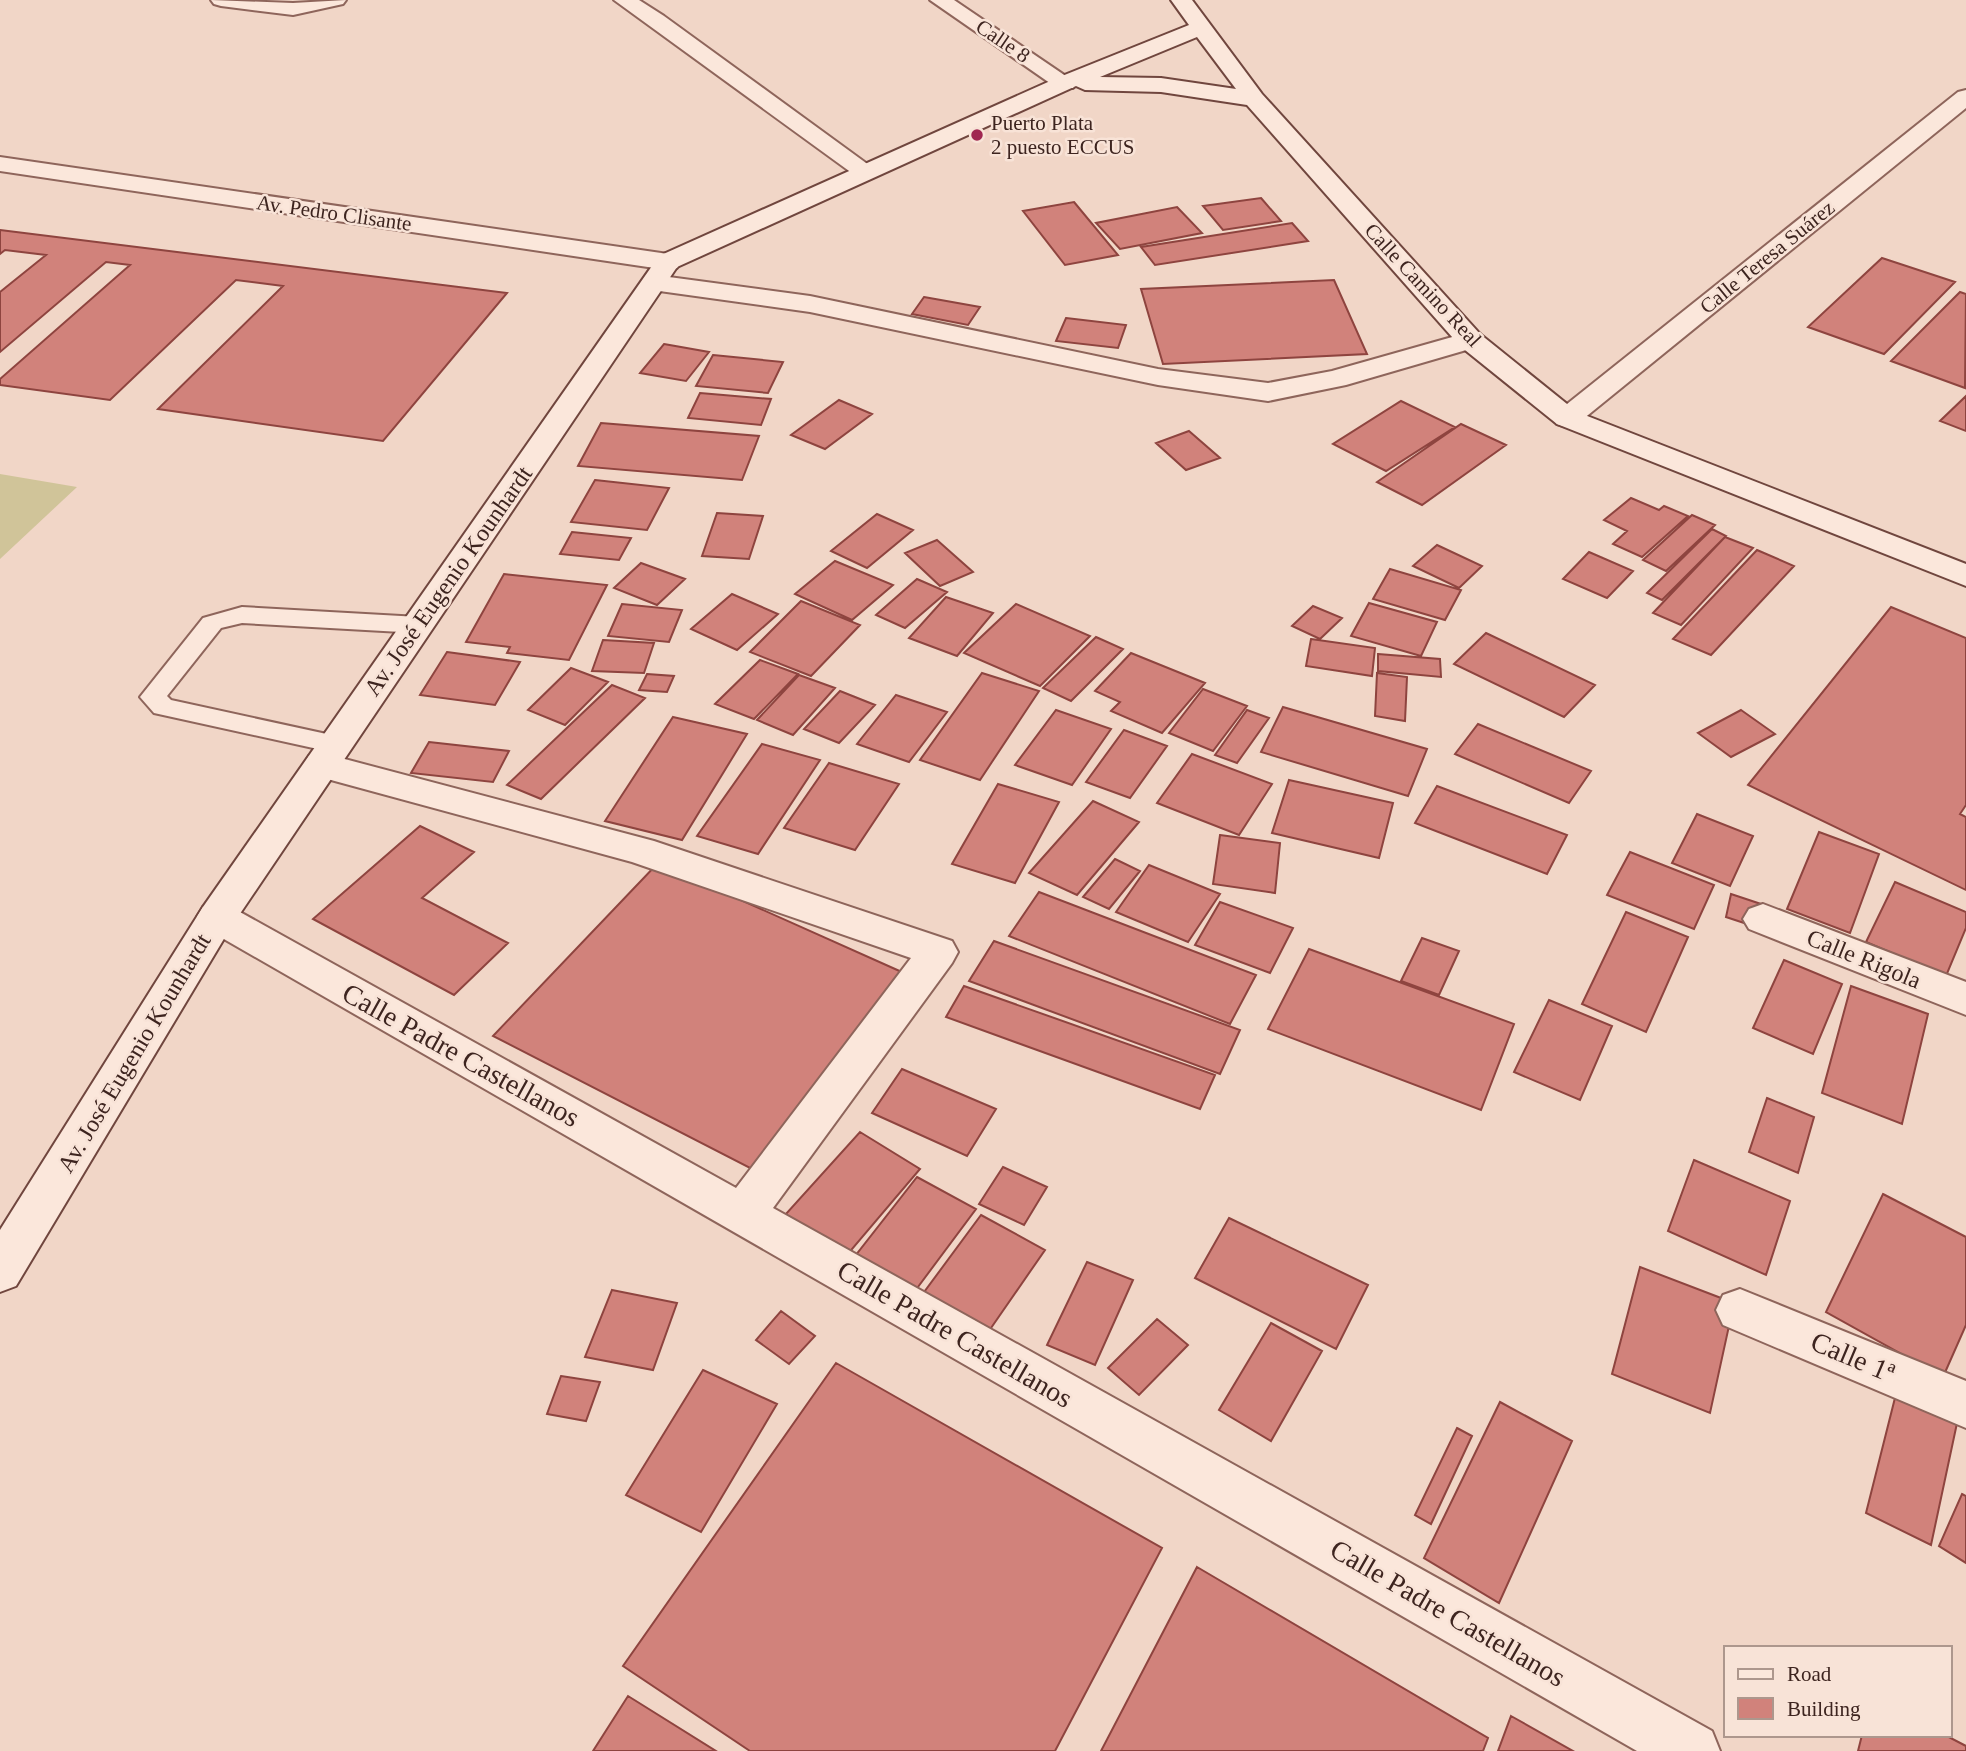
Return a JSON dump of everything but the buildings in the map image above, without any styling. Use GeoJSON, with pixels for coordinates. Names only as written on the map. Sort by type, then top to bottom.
{"type":"FeatureCollection","features":[{"type":"Feature","properties":{"kind":"street"},"geometry":{"type":"LineString","coordinates":[[221,0],[293,9],[336,0]]}},
{"type":"Feature","properties":{"kind":"street"},"geometry":{"type":"LineString","coordinates":[[624,0],[657,20],[865,171]]}},
{"type":"Feature","properties":{"kind":"street","name":"Calle 8"},"geometry":{"type":"LineString","coordinates":[[940,0],[1065,83]]}},
{"type":"Feature","properties":{"kind":"street","name":"Calle Camino Real"},"geometry":{"type":"LineString","coordinates":[[1181,0],[1254,99],[1470,340],[1567,418],[1966,576]]}},
{"type":"Feature","properties":{"kind":"street"},"geometry":{"type":"LineString","coordinates":[[661,273],[865,171],[1065,83],[1201,28]]}},
{"type":"Feature","properties":{"kind":"street"},"geometry":{"type":"LineString","coordinates":[[1065,83],[1161,85],[1254,99]]}},
{"type":"Feature","properties":{"kind":"street","name":"Calle Teresa Suárez"},"geometry":{"type":"LineString","coordinates":[[1567,418],[1966,97]]}},
{"type":"Feature","properties":{"kind":"street","name":"Av. Pedro Clisante"},"geometry":{"type":"LineString","coordinates":[[0,164],[661,273],[1158,377],[1268,391],[1336,379],[1470,340]]}},
{"type":"Feature","properties":{"kind":"street","name":"Av. José Eugenio Kounhardt"},"geometry":{"type":"LineString","coordinates":[[0,1271],[217,917],[661,273]]}},
{"type":"Feature","properties":{"kind":"street"},"geometry":{"type":"LineString","coordinates":[[329,755],[641,851],[938,952],[743,1214]]}},
{"type":"Feature","properties":{"kind":"street","name":"Calle Padre Castellanos"},"geometry":{"type":"LineString","coordinates":[[217,917],[1692,1751]]}},
{"type":"Feature","properties":{"kind":"street","name":"Calle Rigola"},"geometry":{"type":"LineString","coordinates":[[1763,919],[1966,999]]}},
{"type":"Feature","properties":{"kind":"street","name":"Calle 1ª"},"geometry":{"type":"LineString","coordinates":[[1740,1310],[1966,1405]]}},
{"type":"Feature","properties":{"kind":"lane"},"geometry":{"type":"LineString","coordinates":[[329,755],[163,707],[153,697],[212,623],[242,615],[419,625]]}},
{"type":"Feature","properties":{"kind":"shaded area"},"geometry":{"type":"Polygon","coordinates":[[[0,474],[77,487],[0,559],[0,474]]]}},
{"type":"Feature","properties":{"kind":"place","name":"Puerto Plata 2 puesto ECCUS"},"geometry":{"type":"Point","coordinates":[977,135]}}]}
